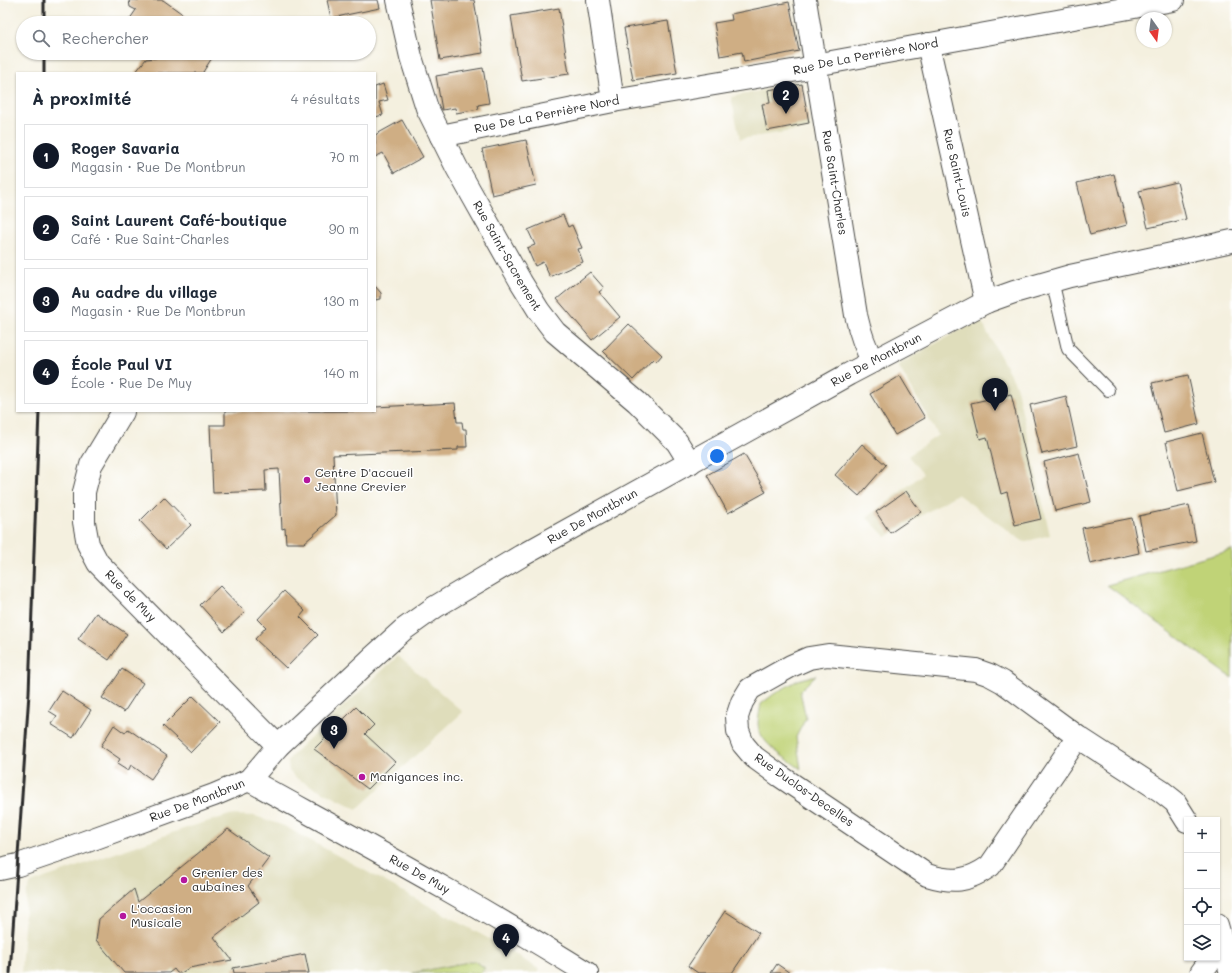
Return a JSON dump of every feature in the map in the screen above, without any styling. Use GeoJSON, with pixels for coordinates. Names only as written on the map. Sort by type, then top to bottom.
{"type":"FeatureCollection","features":[{"type":"Feature","properties":{"kind":"street","name":"Rue Saint-Sacrement"},"geometry":{"type":"LineString","coordinates":[[398,0],[414,69],[428,108],[460,174],[521,282],[555,332],[637,402],[658,422],[677,442],[690,463]]}},
{"type":"Feature","properties":{"kind":"street"},"geometry":{"type":"LineString","coordinates":[[598,0],[613,101]]}},
{"type":"Feature","properties":{"kind":"street","name":"Rue Saint-Charles"},"geometry":{"type":"LineString","coordinates":[[805,0],[857,321],[864,344],[873,362]]}},
{"type":"Feature","properties":{"kind":"street","name":"Rue De La Perrière Nord"},"geometry":{"type":"LineString","coordinates":[[441,136],[613,101],[804,68],[1172,0]]}},
{"type":"Feature","properties":{"kind":"street","name":"Rue Saint-Louis"},"geometry":{"type":"LineString","coordinates":[[928,44],[986,302]]}},
{"type":"Feature","properties":{"kind":"street","name":"Rue De Montbrun"},"geometry":{"type":"LineString","coordinates":[[0,869],[18,865],[72,847],[214,795],[250,780],[278,746],[403,630],[435,607],[484,577],[849,374],[986,302],[1052,280],[1232,241]]}},
{"type":"Feature","properties":{"kind":"street","name":"Rue de Muy"},"geometry":{"type":"LineString","coordinates":[[124,412],[91,465],[84,492],[84,522],[88,544],[98,563],[278,746]]}},
{"type":"Feature","properties":{"kind":"street","name":"Rue Duclos-Decelles"},"geometry":{"type":"LineString","coordinates":[[1078,737],[990,866],[966,879],[953,880],[940,879],[927,875],[754,757],[743,744],[738,731],[737,716],[742,702],[750,689],[791,666],[809,658],[828,655],[976,670],[990,675],[1078,737],[1162,791],[1175,802],[1184,817]]}},
{"type":"Feature","properties":{"kind":"street","name":"Rue De Muy"},"geometry":{"type":"LineString","coordinates":[[250,780],[323,819],[508,924],[587,973]]}},
{"type":"Feature","properties":{"kind":"street"},"geometry":{"type":"LineString","coordinates":[[1220,951],[1231,973]]}},
{"type":"Feature","properties":{"kind":"street"},"geometry":{"type":"LineString","coordinates":[[1201,973],[1208,961]]}},
{"type":"Feature","properties":{"kind":"lane"},"geometry":{"type":"LineString","coordinates":[[1052,280],[1068,349],[1108,390]]}},
{"type":"Feature","properties":{"kind":"shaded area"},"geometry":{"type":"Polygon","coordinates":[[[802,82],[810,128],[740,139],[731,97],[802,82]]]}},
{"type":"Feature","properties":{"kind":"shaded area"},"geometry":{"type":"Polygon","coordinates":[[[981,321],[1016,385],[1050,535],[1024,542],[957,494],[886,537],[867,518],[923,474],[908,456],[938,435],[898,365],[956,332],[981,321]]]}},
{"type":"Feature","properties":{"kind":"shaded area"},"geometry":{"type":"Polygon","coordinates":[[[398,656],[463,712],[357,809],[296,778],[289,771],[288,760],[398,656]]]}},
{"type":"Feature","properties":{"kind":"shaded area"},"geometry":{"type":"Polygon","coordinates":[[[230,815],[255,816],[284,826],[500,945],[540,970],[538,973],[481,973],[485,968],[474,961],[413,973],[21,973],[26,894],[31,883],[186,828],[230,815]]]}},
{"type":"Feature","properties":{"kind":"green space"},"geometry":{"type":"Polygon","coordinates":[[[1232,550],[1232,678],[1107,585],[1232,550]]]}},
{"type":"Feature","properties":{"kind":"green space"},"geometry":{"type":"Polygon","coordinates":[[[816,675],[800,691],[806,718],[796,737],[801,769],[781,755],[763,737],[759,730],[759,716],[761,704],[774,694],[798,680],[816,675]]]}},
{"type":"Feature","properties":{"kind":"green space"},"geometry":{"type":"Polygon","coordinates":[[[474,961],[485,968],[481,973],[413,973],[474,961]]]}},
{"type":"Feature","properties":{"kind":"building"},"geometry":{"type":"Polygon","coordinates":[[[129,0],[163,0],[185,16],[132,16],[136,10],[130,7],[129,0]]]}},
{"type":"Feature","properties":{"kind":"building"},"geometry":{"type":"Polygon","coordinates":[[[327,0],[378,0],[380,8],[341,16],[331,16],[327,0]]]}},
{"type":"Feature","properties":{"kind":"building"},"geometry":{"type":"Polygon","coordinates":[[[430,0],[474,0],[483,53],[440,60],[430,0]]]}},
{"type":"Feature","properties":{"kind":"building"},"geometry":{"type":"Polygon","coordinates":[[[789,2],[799,51],[744,62],[742,52],[720,56],[714,23],[732,20],[731,14],[789,2]]]}},
{"type":"Feature","properties":{"kind":"building"},"geometry":{"type":"Polygon","coordinates":[[[559,8],[569,74],[522,81],[511,16],[559,8]]]}},
{"type":"Feature","properties":{"kind":"building"},"geometry":{"type":"Polygon","coordinates":[[[668,21],[677,73],[633,80],[624,28],[668,21]]]}},
{"type":"Feature","properties":{"kind":"building"},"geometry":{"type":"Polygon","coordinates":[[[145,60],[211,60],[203,72],[136,72],[145,60]]]}},
{"type":"Feature","properties":{"kind":"building"},"geometry":{"type":"Polygon","coordinates":[[[483,68],[489,103],[478,105],[479,109],[456,113],[455,108],[442,110],[436,76],[483,68]]]}},
{"type":"Feature","properties":{"kind":"building"},"geometry":{"type":"Polygon","coordinates":[[[383,84],[388,100],[379,102],[383,115],[376,117],[376,87],[383,84]]]}},
{"type":"Feature","properties":{"kind":"building"},"geometry":{"type":"Polygon","coordinates":[[[802,84],[809,123],[767,131],[762,104],[770,103],[768,90],[802,84]]]}},
{"type":"Feature","properties":{"kind":"building"},"geometry":{"type":"Polygon","coordinates":[[[402,120],[423,157],[394,173],[383,153],[376,156],[376,134],[402,120]]]}},
{"type":"Feature","properties":{"kind":"building"},"geometry":{"type":"Polygon","coordinates":[[[526,140],[536,185],[492,195],[482,149],[526,140]]]}},
{"type":"Feature","properties":{"kind":"building"},"geometry":{"type":"Polygon","coordinates":[[[1114,174],[1127,225],[1090,235],[1077,183],[1114,174]]]}},
{"type":"Feature","properties":{"kind":"building"},"geometry":{"type":"Polygon","coordinates":[[[1177,182],[1186,219],[1148,228],[1139,191],[1177,182]]]}},
{"type":"Feature","properties":{"kind":"building"},"geometry":{"type":"Polygon","coordinates":[[[563,215],[568,227],[572,225],[582,248],[578,249],[583,262],[550,277],[543,262],[535,266],[527,248],[535,245],[528,230],[563,215]]]}},
{"type":"Feature","properties":{"kind":"building"},"geometry":{"type":"Polygon","coordinates":[[[590,272],[604,288],[599,292],[620,317],[592,340],[557,299],[590,272]]]}},
{"type":"Feature","properties":{"kind":"building"},"geometry":{"type":"Polygon","coordinates":[[[376,287],[381,293],[381,299],[376,300],[376,287]]]}},
{"type":"Feature","properties":{"kind":"building"},"geometry":{"type":"Polygon","coordinates":[[[629,324],[662,355],[656,362],[653,359],[633,380],[603,351],[629,324]]]}},
{"type":"Feature","properties":{"kind":"building"},"geometry":{"type":"Polygon","coordinates":[[[1188,375],[1199,424],[1164,433],[1152,383],[1188,375]]]}},
{"type":"Feature","properties":{"kind":"building"},"geometry":{"type":"Polygon","coordinates":[[[900,376],[925,418],[895,435],[870,394],[900,376]]]}},
{"type":"Feature","properties":{"kind":"building"},"geometry":{"type":"Polygon","coordinates":[[[1011,394],[1041,519],[1015,525],[1007,492],[1001,494],[987,437],[980,439],[971,403],[1011,394]]]}},
{"type":"Feature","properties":{"kind":"building"},"geometry":{"type":"Polygon","coordinates":[[[1066,396],[1077,446],[1042,454],[1030,405],[1066,396]]]}},
{"type":"Feature","properties":{"kind":"building","name":"Centre D'accueil Jeanne Crevier"},"geometry":{"type":"Polygon","coordinates":[[[455,403],[457,422],[462,422],[463,429],[466,429],[467,447],[458,447],[458,450],[333,455],[336,515],[304,543],[286,543],[285,528],[282,529],[279,469],[265,470],[266,491],[213,493],[210,425],[225,425],[225,412],[376,412],[376,407],[455,403]]]}},
{"type":"Feature","properties":{"kind":"building"},"geometry":{"type":"Polygon","coordinates":[[[1202,433],[1214,482],[1178,491],[1166,442],[1202,433]]]}},
{"type":"Feature","properties":{"kind":"building"},"geometry":{"type":"Polygon","coordinates":[[[862,444],[886,465],[859,496],[835,475],[862,444]]]}},
{"type":"Feature","properties":{"kind":"building"},"geometry":{"type":"Polygon","coordinates":[[[1079,453],[1091,502],[1055,511],[1044,462],[1079,453]]]}},
{"type":"Feature","properties":{"kind":"building"},"geometry":{"type":"Polygon","coordinates":[[[744,454],[766,492],[728,513],[707,475],[744,454]]]}},
{"type":"Feature","properties":{"kind":"building"},"geometry":{"type":"Polygon","coordinates":[[[906,491],[921,512],[890,533],[876,512],[906,491]]]}},
{"type":"Feature","properties":{"kind":"building"},"geometry":{"type":"Polygon","coordinates":[[[164,497],[191,525],[166,549],[140,521],[164,497]]]}},
{"type":"Feature","properties":{"kind":"building"},"geometry":{"type":"Polygon","coordinates":[[[1189,505],[1196,541],[1146,551],[1139,516],[1189,505]]]}},
{"type":"Feature","properties":{"kind":"building"},"geometry":{"type":"Polygon","coordinates":[[[1132,518],[1139,553],[1090,564],[1082,528],[1132,518]]]}},
{"type":"Feature","properties":{"kind":"building"},"geometry":{"type":"Polygon","coordinates":[[[220,586],[245,612],[224,632],[200,605],[220,586]]]}},
{"type":"Feature","properties":{"kind":"building"},"geometry":{"type":"Polygon","coordinates":[[[284,591],[305,611],[300,617],[318,635],[286,668],[255,639],[266,627],[258,619],[284,591]]]}},
{"type":"Feature","properties":{"kind":"building"},"geometry":{"type":"Polygon","coordinates":[[[96,613],[127,634],[109,660],[78,639],[96,613]]]}},
{"type":"Feature","properties":{"kind":"building"},"geometry":{"type":"Polygon","coordinates":[[[122,669],[143,683],[124,712],[102,698],[122,669]]]}},
{"type":"Feature","properties":{"kind":"building"},"geometry":{"type":"Polygon","coordinates":[[[62,691],[91,710],[73,738],[51,724],[57,716],[49,711],[62,691]]]}},
{"type":"Feature","properties":{"kind":"building"},"geometry":{"type":"Polygon","coordinates":[[[193,696],[220,722],[191,752],[163,726],[193,696]]]}},
{"type":"Feature","properties":{"kind":"building"},"geometry":{"type":"Polygon","coordinates":[[[356,707],[374,725],[365,734],[395,762],[368,789],[314,749],[356,707]]]}},
{"type":"Feature","properties":{"kind":"building"},"geometry":{"type":"Polygon","coordinates":[[[114,725],[125,733],[128,729],[167,756],[151,779],[131,765],[128,771],[117,764],[120,759],[101,746],[114,725]]]}},
{"type":"Feature","properties":{"kind":"building"},"geometry":{"type":"Polygon","coordinates":[[[228,829],[269,858],[248,886],[259,902],[214,937],[232,960],[189,968],[181,973],[177,973],[174,969],[169,973],[124,973],[96,940],[99,919],[134,889],[138,902],[228,829]]]}},
{"type":"Feature","properties":{"kind":"building"},"geometry":{"type":"Polygon","coordinates":[[[725,911],[759,933],[732,973],[698,973],[688,966],[725,911]]]}},
{"type":"Feature","properties":{"kind":"building"},"geometry":{"type":"Polygon","coordinates":[[[305,954],[309,973],[234,973],[233,968],[305,954]]]}},
{"type":"Feature","properties":{"kind":"building"},"geometry":{"type":"Polygon","coordinates":[[[777,964],[790,973],[771,973],[777,964]]]}},
{"type":"Feature","properties":{"kind":"railway"},"geometry":{"type":"LineString","coordinates":[[44,0],[44,16]]}},
{"type":"Feature","properties":{"kind":"railway"},"geometry":{"type":"LineString","coordinates":[[44,60],[44,72]]}},
{"type":"Feature","properties":{"kind":"railway"},"geometry":{"type":"LineString","coordinates":[[10,973],[29,693],[39,412]]}},
{"type":"Feature","properties":{"kind":"place","name":"Saint Laurent Café-boutique"},"geometry":{"type":"Point","coordinates":[786,114]}},
{"type":"Feature","properties":{"kind":"place","name":"Roger Savaria"},"geometry":{"type":"Point","coordinates":[995,411]}},
{"type":"Feature","properties":{"kind":"place","name":"Centre D'accueil Jeanne Crevier"},"geometry":{"type":"Point","coordinates":[307,480]}},
{"type":"Feature","properties":{"kind":"place","name":"Au cadre du village"},"geometry":{"type":"Point","coordinates":[334,749]}},
{"type":"Feature","properties":{"kind":"place","name":"Manigances inc."},"geometry":{"type":"Point","coordinates":[362,777]}},
{"type":"Feature","properties":{"kind":"place","name":"Grenier des aubaines"},"geometry":{"type":"Point","coordinates":[184,880]}},
{"type":"Feature","properties":{"kind":"place","name":"L'occasion Musicale"},"geometry":{"type":"Point","coordinates":[123,916]}},
{"type":"Feature","properties":{"kind":"place","name":"École Paul VI"},"geometry":{"type":"Point","coordinates":[506,957]}}]}
